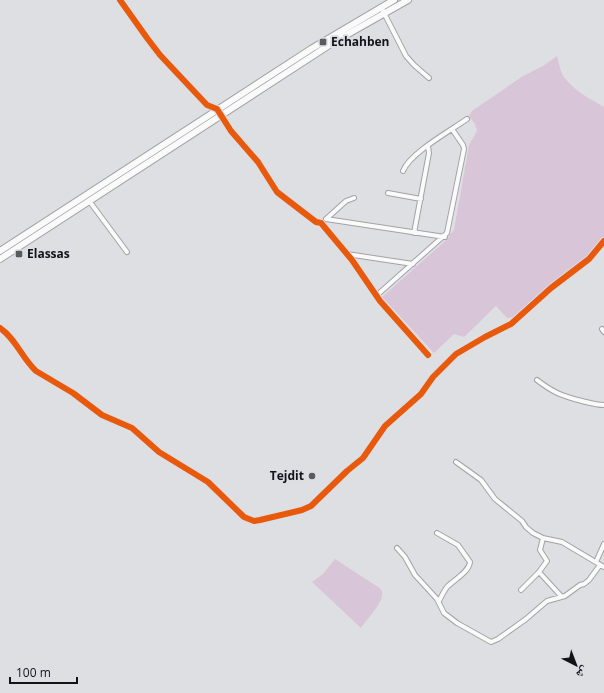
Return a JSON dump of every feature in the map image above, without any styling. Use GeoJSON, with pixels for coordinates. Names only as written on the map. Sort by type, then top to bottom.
{"type":"FeatureCollection","features":[{"type":"Feature","properties":{"kind":"main road"},"geometry":{"type":"LineString","coordinates":[[0,259],[206,117],[228,110],[383,10],[394,0]]}},
{"type":"Feature","properties":{"kind":"main road"},"geometry":{"type":"LineString","coordinates":[[0,251],[90,202],[214,119],[219,112],[311,49],[383,10],[408,0]]}},
{"type":"Feature","properties":{"kind":"main road"},"geometry":{"type":"LineString","coordinates":[[311,49],[314,54]]}},
{"type":"Feature","properties":{"kind":"street"},"geometry":{"type":"LineString","coordinates":[[120,0],[160,55],[207,105],[219,112],[225,123],[258,162],[277,192],[316,222],[321,223],[347,254],[376,296],[428,355]]}},
{"type":"Feature","properties":{"kind":"street"},"geometry":{"type":"LineString","coordinates":[[383,10],[406,56],[429,78]]}},
{"type":"Feature","properties":{"kind":"street"},"geometry":{"type":"LineString","coordinates":[[206,117],[208,111],[207,105]]}},
{"type":"Feature","properties":{"kind":"street"},"geometry":{"type":"LineString","coordinates":[[225,123],[228,110]]}},
{"type":"Feature","properties":{"kind":"street"},"geometry":{"type":"LineString","coordinates":[[214,119],[225,123]]}},
{"type":"Feature","properties":{"kind":"street"},"geometry":{"type":"LineString","coordinates":[[403,171],[406,164],[428,146],[467,119]]}},
{"type":"Feature","properties":{"kind":"street"},"geometry":{"type":"LineString","coordinates":[[376,296],[445,237],[448,230],[464,149],[463,145],[452,129]]}},
{"type":"Feature","properties":{"kind":"street"},"geometry":{"type":"LineString","coordinates":[[414,232],[429,153],[428,146]]}},
{"type":"Feature","properties":{"kind":"street"},"geometry":{"type":"LineString","coordinates":[[388,193],[421,199]]}},
{"type":"Feature","properties":{"kind":"street"},"geometry":{"type":"LineString","coordinates":[[321,223],[346,201],[354,198]]}},
{"type":"Feature","properties":{"kind":"street"},"geometry":{"type":"LineString","coordinates":[[90,202],[128,252]]}},
{"type":"Feature","properties":{"kind":"street"},"geometry":{"type":"LineString","coordinates":[[326,219],[445,237]]}},
{"type":"Feature","properties":{"kind":"street"},"geometry":{"type":"LineString","coordinates":[[0,328],[11,337],[36,371],[73,393],[102,415],[132,428],[160,452],[208,482],[244,517],[260,520],[302,510],[311,506],[347,471],[363,458],[385,426],[416,399],[433,377],[456,354],[511,324],[551,288],[589,259],[604,241]]}},
{"type":"Feature","properties":{"kind":"street"},"geometry":{"type":"LineString","coordinates":[[347,254],[413,264]]}},
{"type":"Feature","properties":{"kind":"street"},"geometry":{"type":"LineString","coordinates":[[537,380],[556,394],[563,397],[597,405],[604,405]]}},
{"type":"Feature","properties":{"kind":"street"},"geometry":{"type":"LineString","coordinates":[[456,462],[481,480],[495,499],[522,521],[533,533],[543,538],[562,542],[600,564]]}},
{"type":"Feature","properties":{"kind":"street"},"geometry":{"type":"LineString","coordinates":[[436,533],[458,545],[468,557],[470,562],[470,565],[466,570],[445,589],[439,601]]}},
{"type":"Feature","properties":{"kind":"street"},"geometry":{"type":"LineString","coordinates":[[521,590],[539,572],[547,561],[540,550],[543,538]]}},
{"type":"Feature","properties":{"kind":"street"},"geometry":{"type":"LineString","coordinates":[[397,548],[415,575],[439,601],[444,613],[449,618],[491,642],[498,639],[526,619],[547,601],[568,594],[580,585],[584,584],[600,564],[604,544]]}},
{"type":"Feature","properties":{"kind":"street"},"geometry":{"type":"LineString","coordinates":[[539,572],[561,596]]}},
{"type":"Feature","properties":{"kind":"shaded area"},"geometry":{"type":"Polygon","coordinates":[[[557,56],[564,77],[568,82],[582,94],[604,107],[604,238],[582,262],[514,317],[507,318],[496,306],[464,337],[454,334],[434,353],[382,297],[444,242],[454,230],[469,145],[477,131],[475,124],[469,116],[472,111],[523,76],[543,66],[557,56]]]}},
{"type":"Feature","properties":{"kind":"shaded area"},"geometry":{"type":"Polygon","coordinates":[[[335,559],[382,591],[379,603],[361,628],[312,582],[323,574],[335,559]]]}},
{"type":"Feature","properties":{"kind":"cycle path"},"geometry":{"type":"LineString","coordinates":[[120,0],[160,55],[207,105],[217,109],[231,131],[258,162],[277,192],[316,222],[321,223],[352,260],[380,301],[428,355]]}},
{"type":"Feature","properties":{"kind":"cycle path"},"geometry":{"type":"LineString","coordinates":[[0,328],[6,332],[36,371],[73,393],[102,415],[132,428],[159,452],[208,482],[244,517],[254,521],[302,510],[311,506],[347,471],[363,458],[385,426],[421,394],[433,377],[456,354],[511,324],[551,288],[589,259],[604,241]]}},
{"type":"Feature","properties":{"kind":"place","name":"Echahben"},"geometry":{"type":"Point","coordinates":[323,42]}},
{"type":"Feature","properties":{"kind":"place","name":"Elassas"},"geometry":{"type":"Point","coordinates":[19,254]}},
{"type":"Feature","properties":{"kind":"place","name":"Tejdit"},"geometry":{"type":"Point","coordinates":[312,476]}}]}
